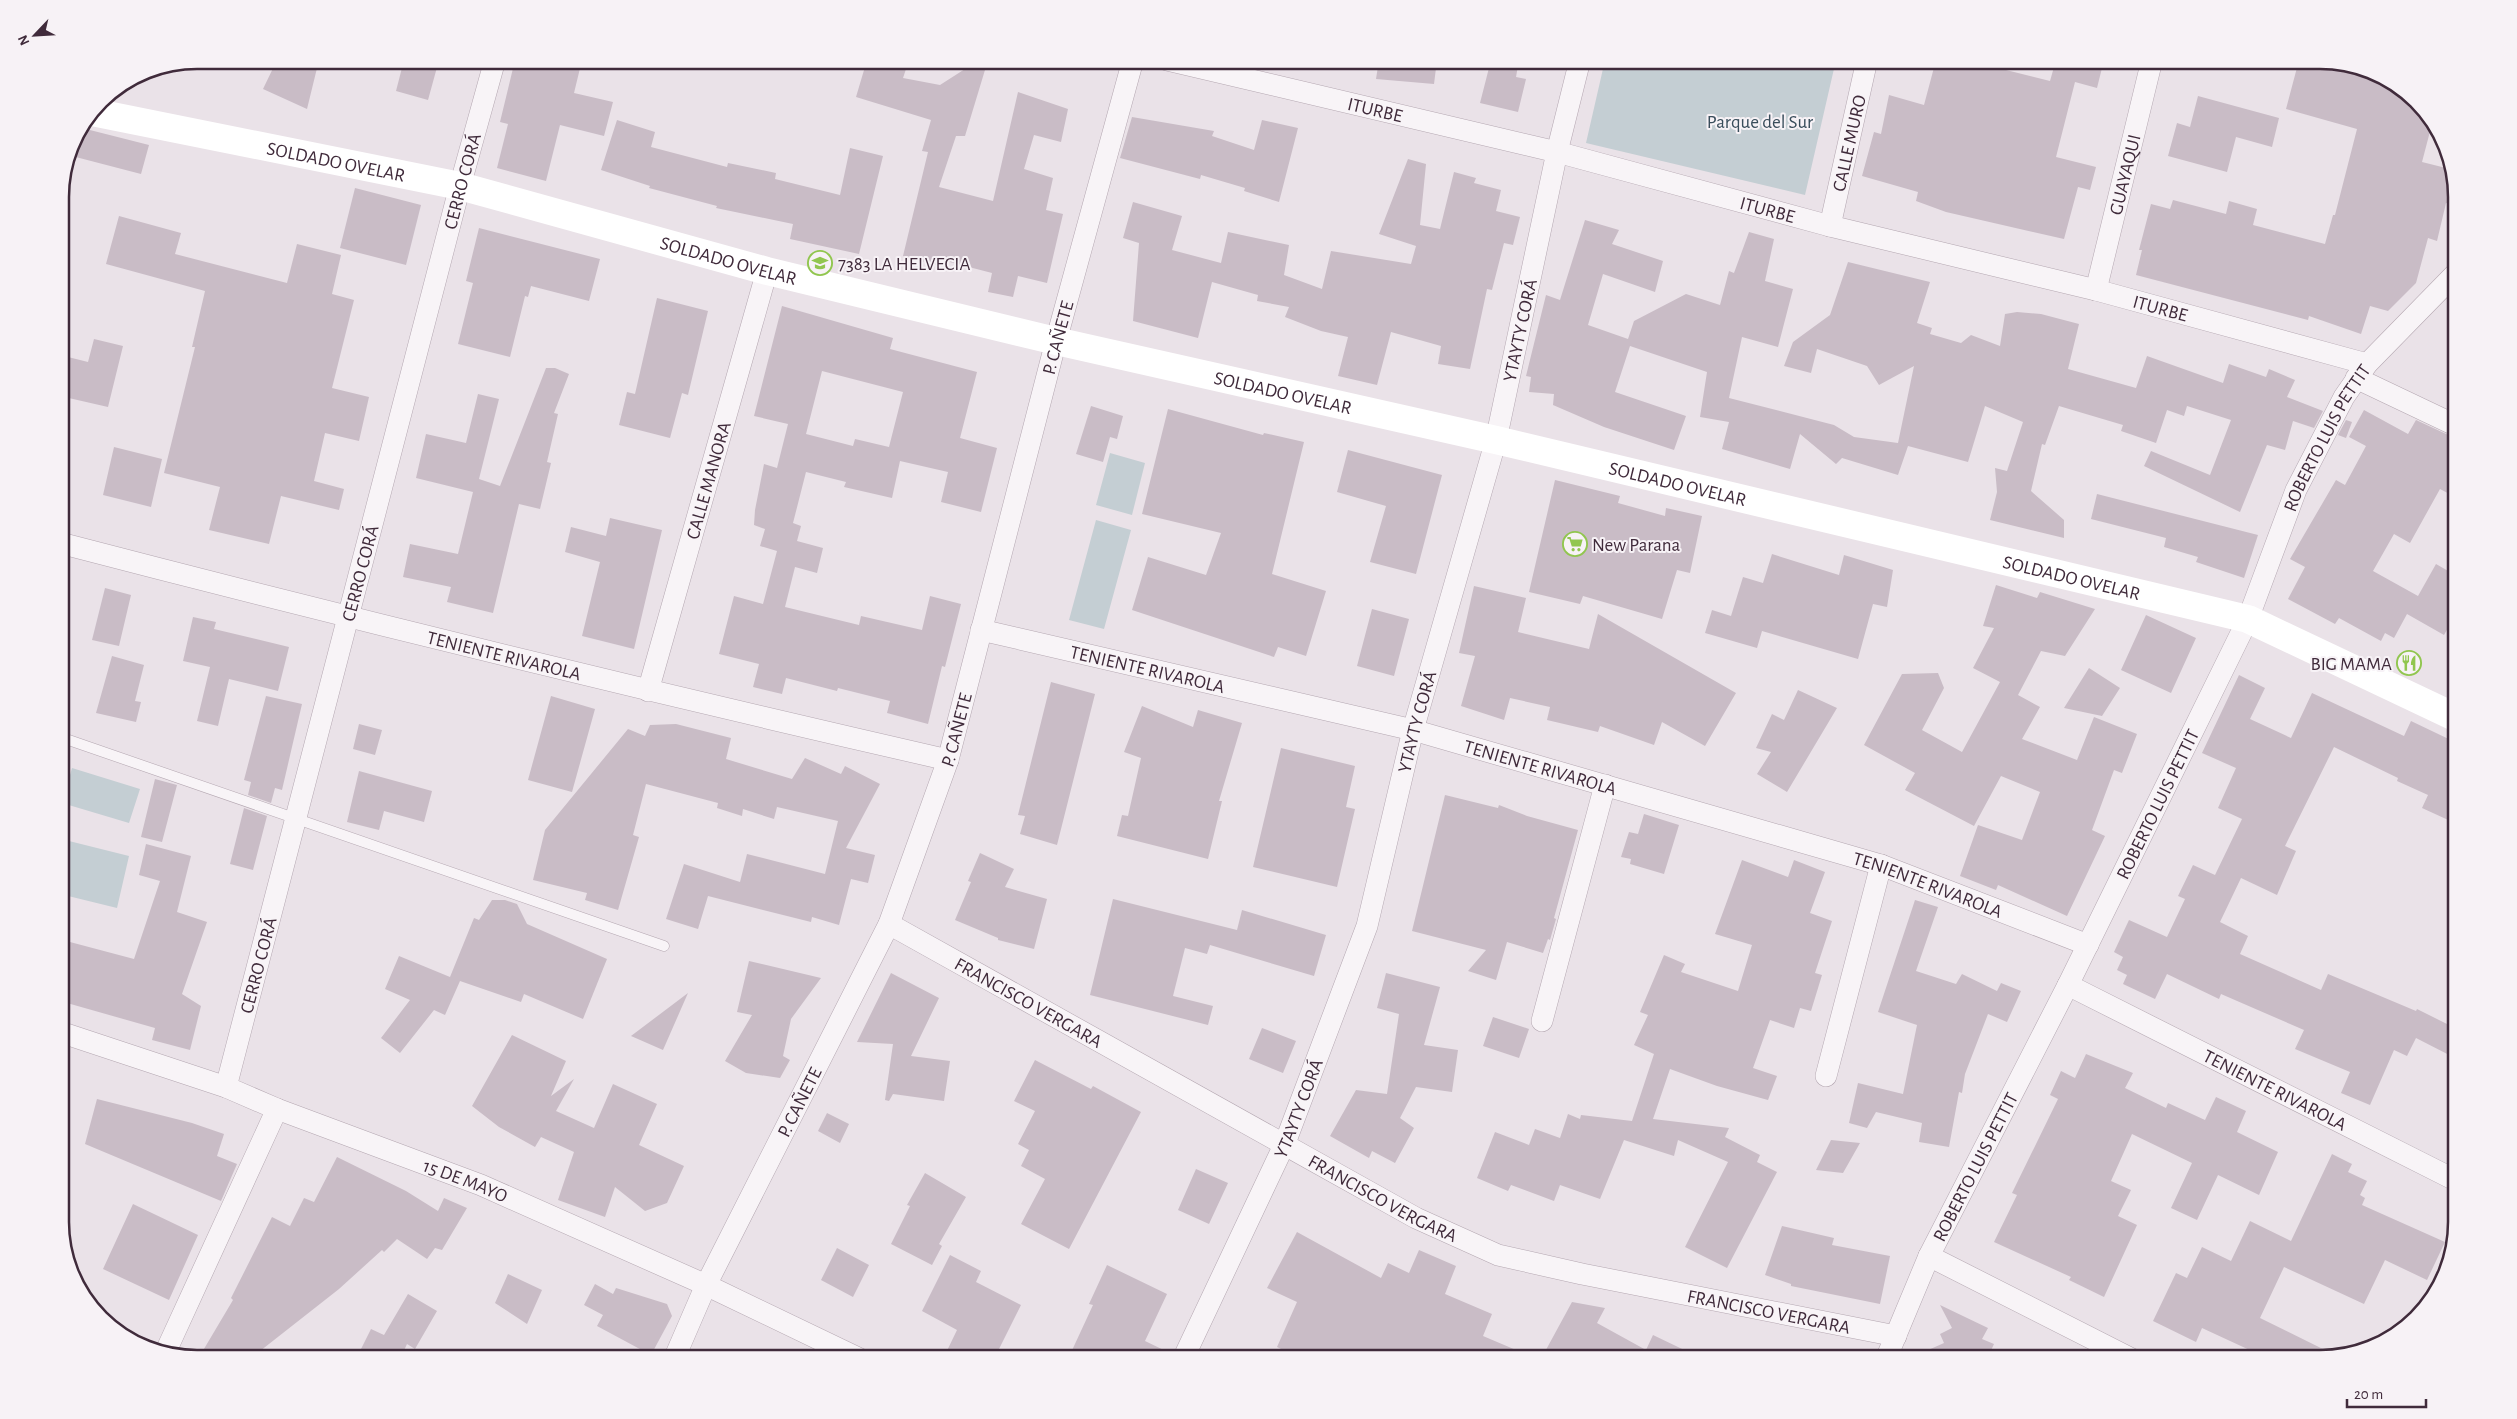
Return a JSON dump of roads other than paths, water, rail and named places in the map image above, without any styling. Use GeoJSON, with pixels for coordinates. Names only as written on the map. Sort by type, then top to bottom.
{"type":"FeatureCollection","features":[{"type":"Feature","properties":{"kind":"main road","name":"SOLDADO OVELAR"},"geometry":{"type":"LineString","coordinates":[[100,114],[460,186],[767,270],[1056,341],[1496,440],[2248,619],[2448,714]]}},
{"type":"Feature","properties":{"kind":"street","name":"CERRO CORÁ"},"geometry":{"type":"LineString","coordinates":[[226,1087],[460,186],[492,69]]}},
{"type":"Feature","properties":{"kind":"street","name":"P. CAÑETE"},"geometry":{"type":"LineString","coordinates":[[678,1350],[706,1285],[889,924],[948,760],[1056,341],[1131,69]]}},
{"type":"Feature","properties":{"kind":"street","name":"ITURBE"},"geometry":{"type":"LineString","coordinates":[[1205,69],[1557,152],[1830,226],[2096,290],[2361,371],[2448,421]]}},
{"type":"Feature","properties":{"kind":"street","name":"YTAYTY CORÁ"},"geometry":{"type":"LineString","coordinates":[[1187,1350],[1285,1143],[1367,926],[1413,730],[1496,440],[1557,152],[1578,69]]}},
{"type":"Feature","properties":{"kind":"street","name":"CALLE MURO"},"geometry":{"type":"LineString","coordinates":[[1830,226],[1865,69]]}},
{"type":"Feature","properties":{"kind":"street","name":"GUAYAQUI"},"geometry":{"type":"LineString","coordinates":[[2096,290],[2150,69]]}},
{"type":"Feature","properties":{"kind":"street","name":"CALLE MANORA"},"geometry":{"type":"LineString","coordinates":[[648,692],[767,270]]}},
{"type":"Feature","properties":{"kind":"street","name":"ROBERTO LUIS PETTIT"},"geometry":{"type":"LineString","coordinates":[[1890,1350],[1929,1256],[2068,985],[2248,619],[2296,490],[2361,371],[2448,283]]}},
{"type":"Feature","properties":{"kind":"street","name":"TENIENTE RIVAROLA"},"geometry":{"type":"LineString","coordinates":[[69,545],[347,618],[648,692],[948,760]]}},
{"type":"Feature","properties":{"kind":"street","name":"TENIENTE RIVAROLA"},"geometry":{"type":"LineString","coordinates":[[981,630],[1413,730],[1881,865],[2088,944]]}},
{"type":"Feature","properties":{"kind":"street"},"geometry":{"type":"LineString","coordinates":[[1542,1021],[1605,786]]}},
{"type":"Feature","properties":{"kind":"street"},"geometry":{"type":"LineString","coordinates":[[1826,1076],[1881,865]]}},
{"type":"Feature","properties":{"kind":"street","name":"FRANCISCO VERGARA"},"geometry":{"type":"LineString","coordinates":[[889,924],[1285,1143],[1416,1218],[1498,1255],[1582,1274],[1896,1336]]}},
{"type":"Feature","properties":{"kind":"street","name":"TENIENTE RIVAROLA"},"geometry":{"type":"LineString","coordinates":[[2068,985],[2448,1176]]}},
{"type":"Feature","properties":{"kind":"street","name":"15 DE MAYO"},"geometry":{"type":"LineString","coordinates":[[69,1035],[226,1087],[277,1110],[481,1185],[706,1285],[841,1350]]}},
{"type":"Feature","properties":{"kind":"street"},"geometry":{"type":"LineString","coordinates":[[168,1347],[277,1110]]}},
{"type":"Feature","properties":{"kind":"street"},"geometry":{"type":"LineString","coordinates":[[1929,1256],[2114,1350]]}},
{"type":"Feature","properties":{"kind":"lane"},"geometry":{"type":"LineString","coordinates":[[69,740],[664,946]]}},
{"type":"Feature","properties":{"kind":"place","name":"7383 LA HELVECIA"},"geometry":{"type":"Point","coordinates":[820,263]}},
{"type":"Feature","properties":{"kind":"place","name":"New Parana"},"geometry":{"type":"Point","coordinates":[1575,544]}},
{"type":"Feature","properties":{"kind":"place","name":"BIG MAMA"},"geometry":{"type":"Point","coordinates":[2409,663]}},
{"type":"Feature","properties":{"kind":"park label","name":"Parque del Sur"},"geometry":{"type":"Point","coordinates":[1760,121]}}]}
